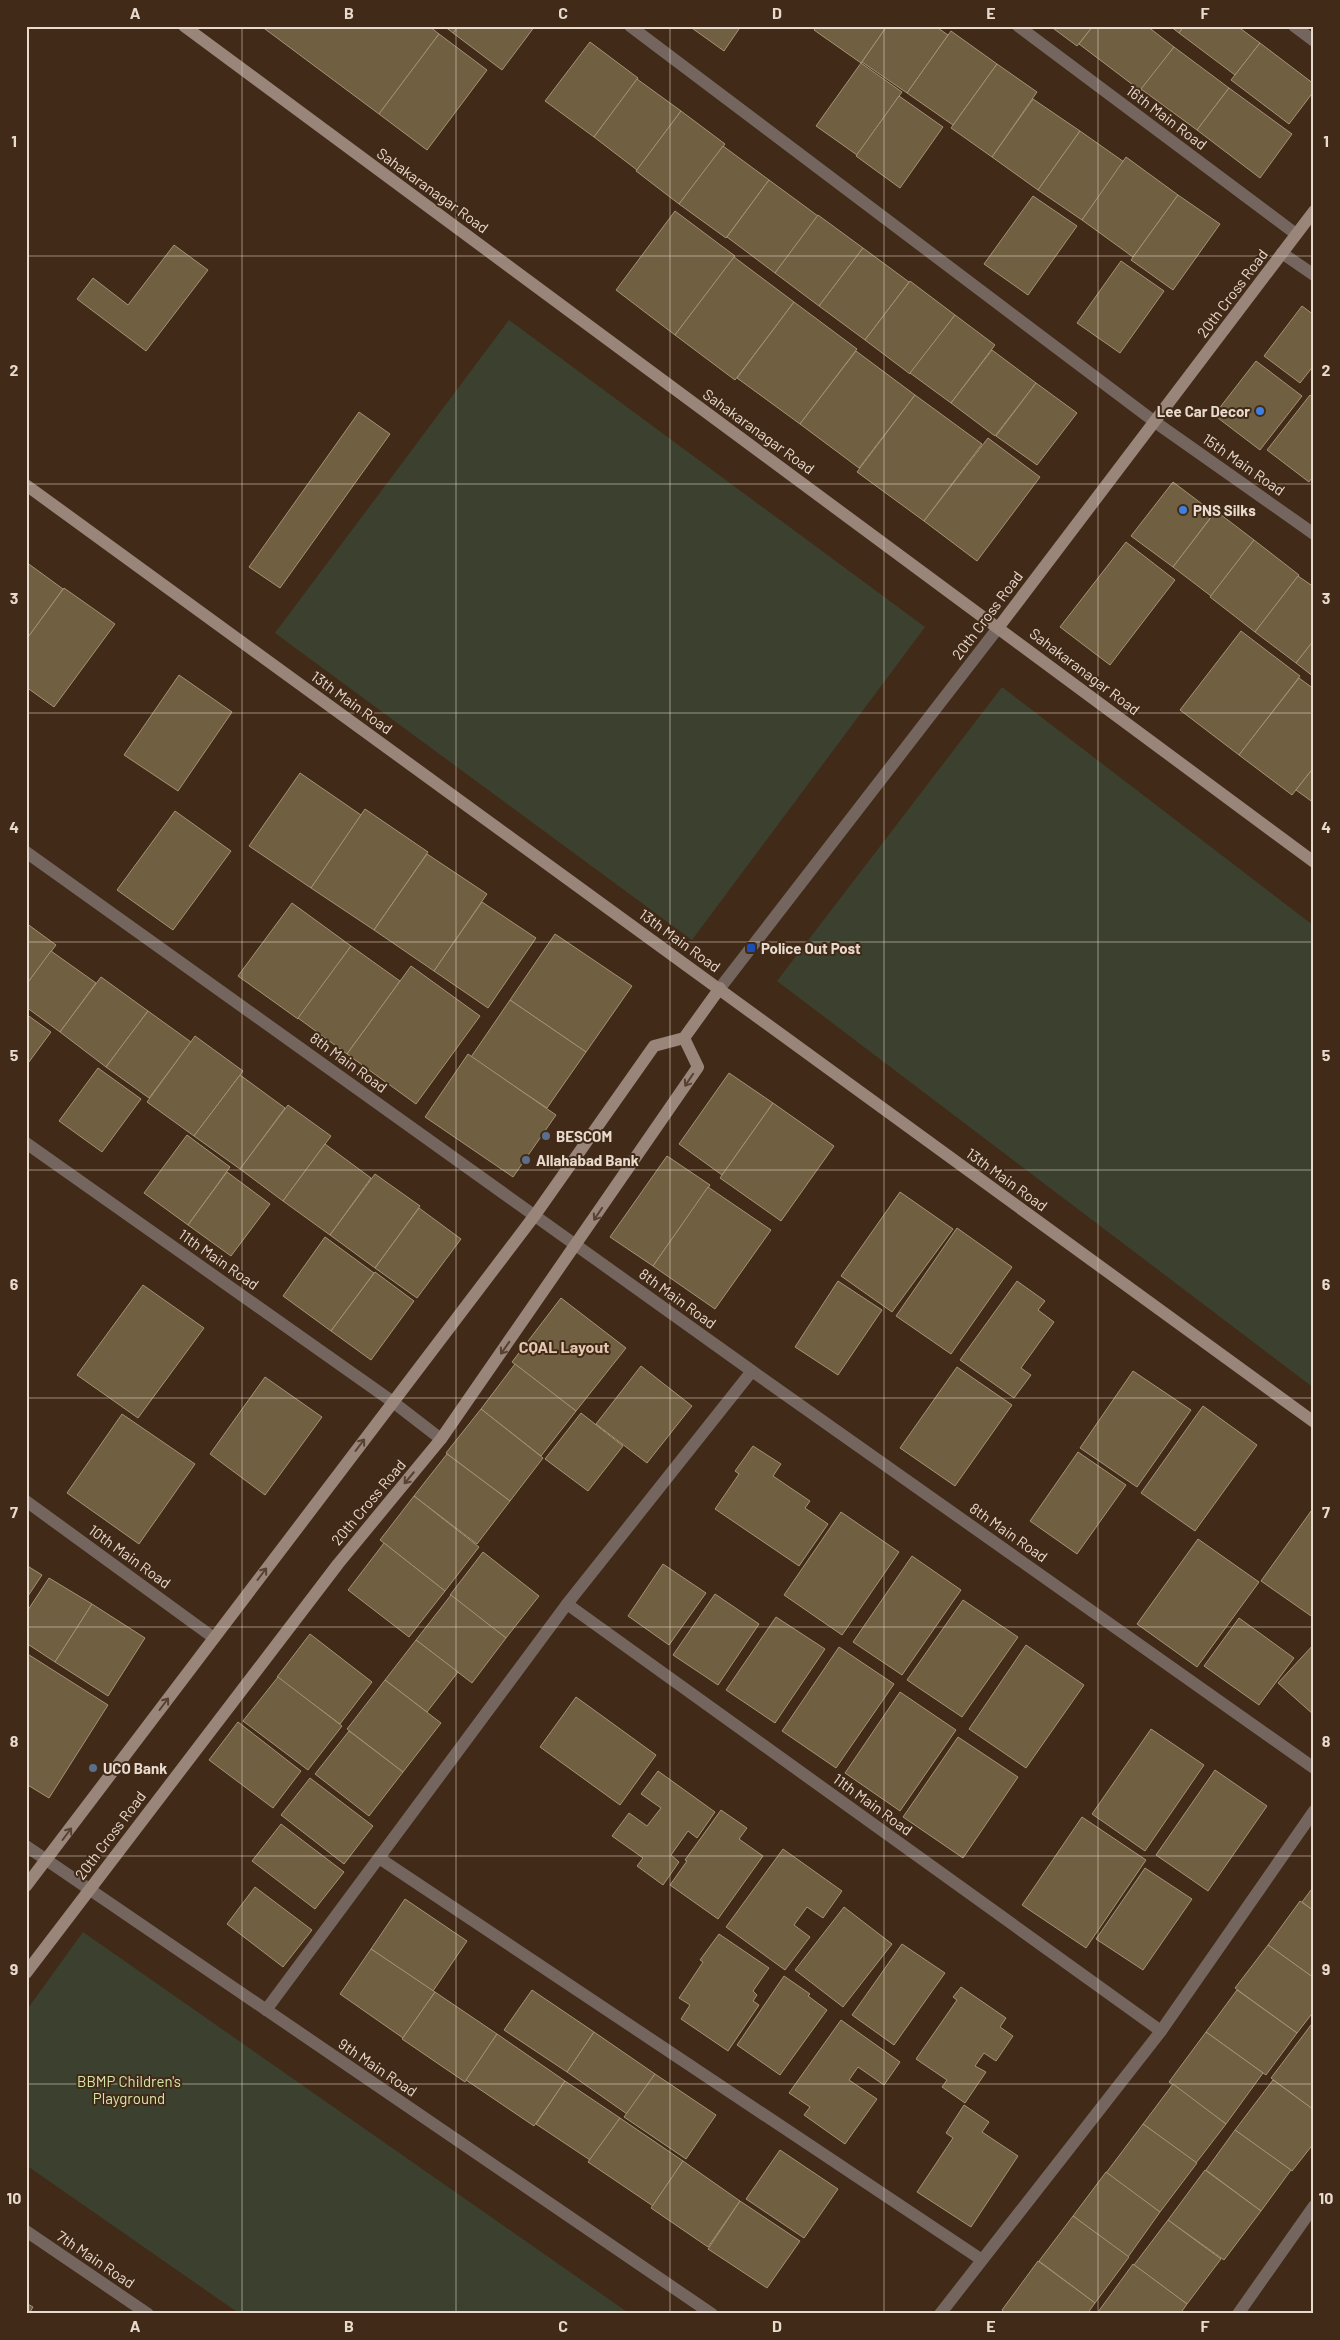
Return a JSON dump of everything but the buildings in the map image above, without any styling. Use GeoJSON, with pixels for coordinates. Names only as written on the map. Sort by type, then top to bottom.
{"type":"FeatureCollection","features":[{"type":"Feature","properties":{"kind":"street","name":"Sahakaranagar Road"},"geometry":{"type":"LineString","coordinates":[[184,26],[1314,862]]}},
{"type":"Feature","properties":{"kind":"street","name":"15th Main Road"},"geometry":{"type":"LineString","coordinates":[[630,26],[1155,422],[1314,534]]}},
{"type":"Feature","properties":{"kind":"street","name":"16th Main Road"},"geometry":{"type":"LineString","coordinates":[[1018,26],[1296,234]]}},
{"type":"Feature","properties":{"kind":"street"},"geometry":{"type":"LineString","coordinates":[[1294,26],[1314,41]]}},
{"type":"Feature","properties":{"kind":"street","name":"20th Cross Road"},"geometry":{"type":"LineString","coordinates":[[26,1973],[338,1564],[442,1439],[698,1067],[684,1038],[720,988],[998,628],[1314,211]]}},
{"type":"Feature","properties":{"kind":"street"},"geometry":{"type":"LineString","coordinates":[[1282,253],[1314,275]]}},
{"type":"Feature","properties":{"kind":"street","name":"13th Main Road"},"geometry":{"type":"LineString","coordinates":[[26,485],[720,988],[1314,1422]]}},
{"type":"Feature","properties":{"kind":"street","name":"8th Main Road"},"geometry":{"type":"LineString","coordinates":[[26,852],[752,1371],[1314,1768]]}},
{"type":"Feature","properties":{"kind":"street"},"geometry":{"type":"LineString","coordinates":[[26,1886],[535,1215],[654,1046],[684,1038]]}},
{"type":"Feature","properties":{"kind":"street","name":"11th Main Road"},"geometry":{"type":"LineString","coordinates":[[26,1143],[393,1402],[442,1439]]}},
{"type":"Feature","properties":{"kind":"street"},"geometry":{"type":"LineString","coordinates":[[266,2010],[567,1604],[752,1371]]}},
{"type":"Feature","properties":{"kind":"street","name":"10th Main Road"},"geometry":{"type":"LineString","coordinates":[[26,1501],[214,1638]]}},
{"type":"Feature","properties":{"kind":"street","name":"11th Main Road"},"geometry":{"type":"LineString","coordinates":[[567,1604],[1161,2031]]}},
{"type":"Feature","properties":{"kind":"street"},"geometry":{"type":"LineString","coordinates":[[940,2314],[1161,2031],[1314,1811]]}},
{"type":"Feature","properties":{"kind":"street","name":"9th Main Road"},"geometry":{"type":"LineString","coordinates":[[26,1846],[712,2314]]}},
{"type":"Feature","properties":{"kind":"street"},"geometry":{"type":"LineString","coordinates":[[379,1858],[982,2260]]}},
{"type":"Feature","properties":{"kind":"street"},"geometry":{"type":"LineString","coordinates":[[1238,2314],[1314,2206]]}},
{"type":"Feature","properties":{"kind":"street","name":"7th Main Road"},"geometry":{"type":"LineString","coordinates":[[26,2231],[148,2314]]}},
{"type":"Feature","properties":{"kind":"green space"},"geometry":{"type":"Polygon","coordinates":[[[509,320],[925,627],[692,940],[275,633],[509,320]]]}},
{"type":"Feature","properties":{"kind":"green space"},"geometry":{"type":"Polygon","coordinates":[[[1002,687],[1314,926],[1314,1388],[777,981],[1002,687]]]}},
{"type":"Feature","properties":{"kind":"green space","name":"BBMP Children's Playground"},"geometry":{"type":"Polygon","coordinates":[[[83,1932],[630,2314],[240,2314],[26,2165],[26,2011],[83,1932]]]}},
{"type":"Feature","properties":{"kind":"place","name":"Lee Car Decor"},"geometry":{"type":"Point","coordinates":[1260,411]}},
{"type":"Feature","properties":{"kind":"place","name":"PNS Silks"},"geometry":{"type":"Point","coordinates":[1183,510]}},
{"type":"Feature","properties":{"kind":"place","name":"Police Out Post"},"geometry":{"type":"Point","coordinates":[751,948]}},
{"type":"Feature","properties":{"kind":"place","name":"BESCOM"},"geometry":{"type":"Point","coordinates":[546,1136]}},
{"type":"Feature","properties":{"kind":"place","name":"Allahabad Bank"},"geometry":{"type":"Point","coordinates":[526,1160]}},
{"type":"Feature","properties":{"kind":"place","name":"UCO Bank"},"geometry":{"type":"Point","coordinates":[93,1768]}},
{"type":"Feature","properties":{"kind":"district","name":"CQAL Layout"},"geometry":{"type":"Point","coordinates":[564,1346]}}]}
